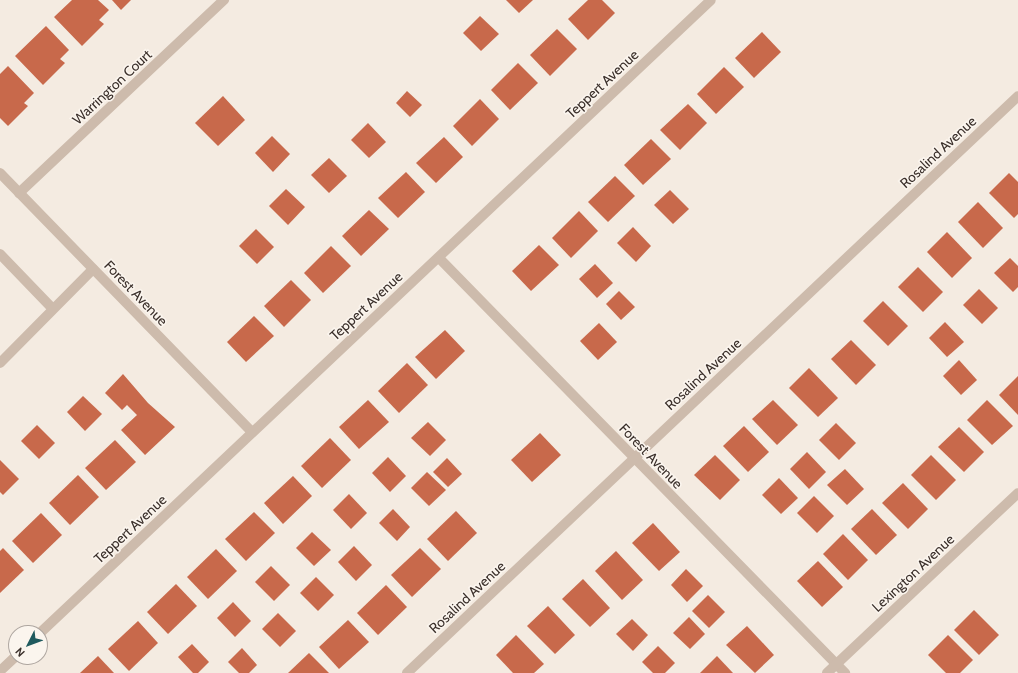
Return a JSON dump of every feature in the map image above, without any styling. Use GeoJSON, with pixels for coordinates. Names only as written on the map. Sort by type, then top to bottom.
{"type":"FeatureCollection","features":[{"type":"Feature","properties":{"kind":"street","name":"Warrington Court"},"geometry":{"type":"LineString","coordinates":[[19,193],[224,0]]}},
{"type":"Feature","properties":{"kind":"street","name":"Teppert Avenue"},"geometry":{"type":"LineString","coordinates":[[48,625],[711,0]]}},
{"type":"Feature","properties":{"kind":"street","name":"Rosalind Avenue"},"geometry":{"type":"LineString","coordinates":[[407,673],[1018,96]]}},
{"type":"Feature","properties":{"kind":"street","name":"Forest Avenue"},"geometry":{"type":"LineString","coordinates":[[0,173],[252,432]]}},
{"type":"Feature","properties":{"kind":"street"},"geometry":{"type":"LineString","coordinates":[[0,254],[53,310]]}},
{"type":"Feature","properties":{"kind":"street","name":"Forest Avenue"},"geometry":{"type":"LineString","coordinates":[[439,258],[845,673]]}},
{"type":"Feature","properties":{"kind":"street"},"geometry":{"type":"LineString","coordinates":[[0,363],[93,269]]}},
{"type":"Feature","properties":{"kind":"street","name":"Lexington Avenue"},"geometry":{"type":"LineString","coordinates":[[827,673],[1018,493]]}},
{"type":"Feature","properties":{"kind":"street"},"geometry":{"type":"LineString","coordinates":[[0,671],[8,664]]}},
{"type":"Feature","properties":{"kind":"building"},"geometry":{"type":"Polygon","coordinates":[[[72,0],[98,0],[109,10],[99,20],[104,24],[82,46],[54,17],[72,0]]]}},
{"type":"Feature","properties":{"kind":"building"},"geometry":{"type":"Polygon","coordinates":[[[112,0],[131,0],[121,10],[112,0]]]}},
{"type":"Feature","properties":{"kind":"building"},"geometry":{"type":"Polygon","coordinates":[[[506,0],[533,0],[519,13],[506,0]]]}},
{"type":"Feature","properties":{"kind":"building"},"geometry":{"type":"Polygon","coordinates":[[[588,0],[602,0],[615,13],[588,40],[568,19],[588,0]]]}},
{"type":"Feature","properties":{"kind":"building"},"geometry":{"type":"Polygon","coordinates":[[[480,16],[499,34],[481,51],[463,33],[480,16]]]}},
{"type":"Feature","properties":{"kind":"building"},"geometry":{"type":"Polygon","coordinates":[[[46,26],[69,50],[60,59],[65,63],[43,85],[15,56],[46,26]]]}},
{"type":"Feature","properties":{"kind":"building"},"geometry":{"type":"Polygon","coordinates":[[[557,29],[577,49],[550,76],[530,55],[557,29]]]}},
{"type":"Feature","properties":{"kind":"building"},"geometry":{"type":"Polygon","coordinates":[[[762,32],[781,52],[754,78],[735,58],[762,32]]]}},
{"type":"Feature","properties":{"kind":"building"},"geometry":{"type":"Polygon","coordinates":[[[518,63],[538,83],[510,110],[491,90],[518,63]]]}},
{"type":"Feature","properties":{"kind":"building"},"geometry":{"type":"Polygon","coordinates":[[[8,66],[34,93],[24,103],[28,106],[8,126],[0,118],[0,74],[8,66]]]}},
{"type":"Feature","properties":{"kind":"building"},"geometry":{"type":"Polygon","coordinates":[[[724,67],[744,87],[716,114],[697,94],[724,67]]]}},
{"type":"Feature","properties":{"kind":"building"},"geometry":{"type":"Polygon","coordinates":[[[407,91],[422,105],[410,117],[396,103],[407,91]]]}},
{"type":"Feature","properties":{"kind":"building"},"geometry":{"type":"Polygon","coordinates":[[[223,96],[245,120],[218,146],[195,123],[223,96]]]}},
{"type":"Feature","properties":{"kind":"building"},"geometry":{"type":"Polygon","coordinates":[[[480,99],[499,119],[472,146],[453,126],[480,99]]]}},
{"type":"Feature","properties":{"kind":"building"},"geometry":{"type":"Polygon","coordinates":[[[688,104],[707,123],[680,150],[660,130],[688,104]]]}},
{"type":"Feature","properties":{"kind":"building"},"geometry":{"type":"Polygon","coordinates":[[[368,123],[386,142],[369,158],[351,140],[368,123]]]}},
{"type":"Feature","properties":{"kind":"building"},"geometry":{"type":"Polygon","coordinates":[[[272,136],[290,154],[273,172],[255,153],[272,136]]]}},
{"type":"Feature","properties":{"kind":"building"},"geometry":{"type":"Polygon","coordinates":[[[444,137],[463,157],[436,183],[416,163],[444,137]]]}},
{"type":"Feature","properties":{"kind":"building"},"geometry":{"type":"Polygon","coordinates":[[[651,139],[671,159],[643,185],[624,165],[651,139]]]}},
{"type":"Feature","properties":{"kind":"building"},"geometry":{"type":"Polygon","coordinates":[[[329,158],[347,176],[329,193],[311,175],[329,158]]]}},
{"type":"Feature","properties":{"kind":"building"},"geometry":{"type":"Polygon","coordinates":[[[406,172],[425,192],[398,218],[378,198],[406,172]]]}},
{"type":"Feature","properties":{"kind":"building"},"geometry":{"type":"Polygon","coordinates":[[[1009,173],[1018,182],[1018,214],[1014,218],[989,193],[1009,173]]]}},
{"type":"Feature","properties":{"kind":"building"},"geometry":{"type":"Polygon","coordinates":[[[615,176],[635,196],[608,222],[588,202],[615,176]]]}},
{"type":"Feature","properties":{"kind":"building"},"geometry":{"type":"Polygon","coordinates":[[[286,189],[305,207],[288,225],[269,206],[286,189]]]}},
{"type":"Feature","properties":{"kind":"building"},"geometry":{"type":"Polygon","coordinates":[[[670,190],[689,209],[673,224],[654,205],[670,190]]]}},
{"type":"Feature","properties":{"kind":"building"},"geometry":{"type":"Polygon","coordinates":[[[978,202],[1003,228],[983,248],[958,222],[978,202]]]}},
{"type":"Feature","properties":{"kind":"building"},"geometry":{"type":"Polygon","coordinates":[[[369,210],[389,229],[361,256],[342,236],[369,210]]]}},
{"type":"Feature","properties":{"kind":"building"},"geometry":{"type":"Polygon","coordinates":[[[579,211],[598,231],[571,258],[552,238],[579,211]]]}},
{"type":"Feature","properties":{"kind":"building"},"geometry":{"type":"Polygon","coordinates":[[[633,227],[651,246],[636,262],[617,243],[633,227]]]}},
{"type":"Feature","properties":{"kind":"building"},"geometry":{"type":"Polygon","coordinates":[[[256,229],[274,247],[257,264],[239,246],[256,229]]]}},
{"type":"Feature","properties":{"kind":"building"},"geometry":{"type":"Polygon","coordinates":[[[947,232],[972,258],[952,278],[927,252],[947,232]]]}},
{"type":"Feature","properties":{"kind":"building"},"geometry":{"type":"Polygon","coordinates":[[[539,245],[559,265],[531,291],[512,271],[539,245]]]}},
{"type":"Feature","properties":{"kind":"building"},"geometry":{"type":"Polygon","coordinates":[[[331,246],[351,266],[323,293],[304,273],[331,246]]]}},
{"type":"Feature","properties":{"kind":"building"},"geometry":{"type":"Polygon","coordinates":[[[1010,258],[1018,266],[1018,287],[1013,292],[994,273],[1010,258]]]}},
{"type":"Feature","properties":{"kind":"building"},"geometry":{"type":"Polygon","coordinates":[[[595,264],[613,283],[597,298],[579,279],[595,264]]]}},
{"type":"Feature","properties":{"kind":"building"},"geometry":{"type":"Polygon","coordinates":[[[918,267],[943,292],[923,312],[898,287],[918,267]]]}},
{"type":"Feature","properties":{"kind":"building"},"geometry":{"type":"Polygon","coordinates":[[[291,280],[311,300],[284,327],[264,306],[291,280]]]}},
{"type":"Feature","properties":{"kind":"building"},"geometry":{"type":"Polygon","coordinates":[[[979,289],[998,308],[982,324],[963,305],[979,289]]]}},
{"type":"Feature","properties":{"kind":"building"},"geometry":{"type":"Polygon","coordinates":[[[619,291],[635,307],[621,320],[606,304],[619,291]]]}},
{"type":"Feature","properties":{"kind":"building"},"geometry":{"type":"Polygon","coordinates":[[[883,301],[908,326],[888,346],[863,321],[883,301]]]}},
{"type":"Feature","properties":{"kind":"building"},"geometry":{"type":"Polygon","coordinates":[[[254,316],[274,336],[246,362],[227,342],[254,316]]]}},
{"type":"Feature","properties":{"kind":"building"},"geometry":{"type":"Polygon","coordinates":[[[945,322],[964,342],[947,357],[929,338],[945,322]]]}},
{"type":"Feature","properties":{"kind":"building"},"geometry":{"type":"Polygon","coordinates":[[[599,323],[617,342],[598,360],[580,341],[599,323]]]}},
{"type":"Feature","properties":{"kind":"building"},"geometry":{"type":"Polygon","coordinates":[[[445,330],[465,351],[436,379],[415,357],[445,330]]]}},
{"type":"Feature","properties":{"kind":"building"},"geometry":{"type":"Polygon","coordinates":[[[851,340],[876,365],[856,385],[831,359],[851,340]]]}},
{"type":"Feature","properties":{"kind":"building"},"geometry":{"type":"Polygon","coordinates":[[[959,360],[977,380],[961,395],[943,376],[959,360]]]}},
{"type":"Feature","properties":{"kind":"building"},"geometry":{"type":"Polygon","coordinates":[[[407,363],[428,385],[399,413],[378,391],[407,363]]]}},
{"type":"Feature","properties":{"kind":"building"},"geometry":{"type":"Polygon","coordinates":[[[809,368],[838,398],[818,417],[789,388],[809,368]]]}},
{"type":"Feature","properties":{"kind":"building"},"geometry":{"type":"Polygon","coordinates":[[[123,374],[148,403],[175,427],[145,455],[121,430],[137,415],[127,405],[122,410],[105,393],[123,374]]]}},
{"type":"Feature","properties":{"kind":"building"},"geometry":{"type":"Polygon","coordinates":[[[1018,376],[1018,415],[999,395],[1018,376]]]}},
{"type":"Feature","properties":{"kind":"building"},"geometry":{"type":"Polygon","coordinates":[[[83,396],[102,414],[85,431],[67,412],[83,396]]]}},
{"type":"Feature","properties":{"kind":"building"},"geometry":{"type":"Polygon","coordinates":[[[368,400],[389,422],[359,449],[339,427],[368,400]]]}},
{"type":"Feature","properties":{"kind":"building"},"geometry":{"type":"Polygon","coordinates":[[[773,400],[798,425],[777,445],[752,419],[773,400]]]}},
{"type":"Feature","properties":{"kind":"building"},"geometry":{"type":"Polygon","coordinates":[[[987,400],[1013,426],[992,445],[967,420],[987,400]]]}},
{"type":"Feature","properties":{"kind":"building"},"geometry":{"type":"Polygon","coordinates":[[[428,422],[446,440],[430,456],[411,438],[428,422]]]}},
{"type":"Feature","properties":{"kind":"building"},"geometry":{"type":"Polygon","coordinates":[[[836,423],[856,443],[839,460],[819,440],[836,423]]]}},
{"type":"Feature","properties":{"kind":"building"},"geometry":{"type":"Polygon","coordinates":[[[37,425],[55,443],[39,459],[21,441],[37,425]]]}},
{"type":"Feature","properties":{"kind":"building"},"geometry":{"type":"Polygon","coordinates":[[[744,426],[769,452],[748,472],[723,446],[744,426]]]}},
{"type":"Feature","properties":{"kind":"building"},"geometry":{"type":"Polygon","coordinates":[[[959,427],[984,452],[964,472],[938,447],[959,427]]]}},
{"type":"Feature","properties":{"kind":"building"},"geometry":{"type":"Polygon","coordinates":[[[540,433],[561,455],[532,482],[511,460],[540,433]]]}},
{"type":"Feature","properties":{"kind":"building"},"geometry":{"type":"Polygon","coordinates":[[[330,438],[351,460],[322,488],[301,466],[330,438]]]}},
{"type":"Feature","properties":{"kind":"building"},"geometry":{"type":"Polygon","coordinates":[[[115,440],[136,462],[106,490],[85,468],[115,440]]]}},
{"type":"Feature","properties":{"kind":"building"},"geometry":{"type":"Polygon","coordinates":[[[807,452],[826,472],[809,489],[790,469],[807,452]]]}},
{"type":"Feature","properties":{"kind":"building"},"geometry":{"type":"Polygon","coordinates":[[[715,455],[740,480],[720,500],[694,475],[715,455]]]}},
{"type":"Feature","properties":{"kind":"building"},"geometry":{"type":"Polygon","coordinates":[[[931,455],[956,480],[936,500],[911,475],[931,455]]]}},
{"type":"Feature","properties":{"kind":"building"},"geometry":{"type":"Polygon","coordinates":[[[388,457],[406,476],[390,492],[372,473],[388,457]]]}},
{"type":"Feature","properties":{"kind":"building"},"geometry":{"type":"Polygon","coordinates":[[[447,458],[462,474],[448,487],[433,472],[447,458]]]}},
{"type":"Feature","properties":{"kind":"building"},"geometry":{"type":"Polygon","coordinates":[[[0,460],[19,479],[3,495],[0,492],[0,460]]]}},
{"type":"Feature","properties":{"kind":"building"},"geometry":{"type":"Polygon","coordinates":[[[845,469],[864,489],[847,505],[827,485],[845,469]]]}},
{"type":"Feature","properties":{"kind":"building"},"geometry":{"type":"Polygon","coordinates":[[[427,472],[446,490],[429,506],[411,488],[427,472]]]}},
{"type":"Feature","properties":{"kind":"building"},"geometry":{"type":"Polygon","coordinates":[[[78,475],[99,497],[70,525],[49,503],[78,475]]]}},
{"type":"Feature","properties":{"kind":"building"},"geometry":{"type":"Polygon","coordinates":[[[293,476],[312,496],[283,524],[264,503],[293,476]]]}},
{"type":"Feature","properties":{"kind":"building"},"geometry":{"type":"Polygon","coordinates":[[[779,478],[798,498],[781,514],[762,495],[779,478]]]}},
{"type":"Feature","properties":{"kind":"building"},"geometry":{"type":"Polygon","coordinates":[[[903,483],[928,509],[908,529],[882,503],[903,483]]]}},
{"type":"Feature","properties":{"kind":"building"},"geometry":{"type":"Polygon","coordinates":[[[349,494],[367,513],[351,529],[333,510],[349,494]]]}},
{"type":"Feature","properties":{"kind":"building"},"geometry":{"type":"Polygon","coordinates":[[[814,496],[834,516],[817,533],[797,513],[814,496]]]}},
{"type":"Feature","properties":{"kind":"building"},"geometry":{"type":"Polygon","coordinates":[[[393,509],[410,527],[397,541],[379,523],[393,509]]]}},
{"type":"Feature","properties":{"kind":"building"},"geometry":{"type":"Polygon","coordinates":[[[872,509],[897,535],[876,555],[851,529],[872,509]]]}},
{"type":"Feature","properties":{"kind":"building"},"geometry":{"type":"Polygon","coordinates":[[[456,511],[477,533],[448,561],[427,539],[456,511]]]}},
{"type":"Feature","properties":{"kind":"building"},"geometry":{"type":"Polygon","coordinates":[[[254,512],[275,533],[246,561],[225,539],[254,512]]]}},
{"type":"Feature","properties":{"kind":"building"},"geometry":{"type":"Polygon","coordinates":[[[41,513],[62,535],[33,563],[12,541],[41,513]]]}},
{"type":"Feature","properties":{"kind":"building"},"geometry":{"type":"Polygon","coordinates":[[[653,523],[680,552],[659,571],[632,543],[653,523]]]}},
{"type":"Feature","properties":{"kind":"building"},"geometry":{"type":"Polygon","coordinates":[[[312,532],[331,550],[314,566],[296,548],[312,532]]]}},
{"type":"Feature","properties":{"kind":"building"},"geometry":{"type":"Polygon","coordinates":[[[843,534],[868,560],[848,580],[823,554],[843,534]]]}},
{"type":"Feature","properties":{"kind":"building"},"geometry":{"type":"Polygon","coordinates":[[[354,546],[372,565],[356,581],[338,562],[354,546]]]}},
{"type":"Feature","properties":{"kind":"building"},"geometry":{"type":"Polygon","coordinates":[[[3,548],[24,570],[0,593],[0,551],[3,548]]]}},
{"type":"Feature","properties":{"kind":"building"},"geometry":{"type":"Polygon","coordinates":[[[420,548],[441,569],[412,597],[391,575],[420,548]]]}},
{"type":"Feature","properties":{"kind":"building"},"geometry":{"type":"Polygon","coordinates":[[[216,549],[237,571],[208,599],[187,577],[216,549]]]}},
{"type":"Feature","properties":{"kind":"building"},"geometry":{"type":"Polygon","coordinates":[[[616,551],[643,580],[622,600],[595,571],[616,551]]]}},
{"type":"Feature","properties":{"kind":"building"},"geometry":{"type":"Polygon","coordinates":[[[818,561],[843,587],[822,607],[797,581],[818,561]]]}},
{"type":"Feature","properties":{"kind":"building"},"geometry":{"type":"Polygon","coordinates":[[[271,566],[290,585],[274,601],[255,582],[271,566]]]}},
{"type":"Feature","properties":{"kind":"building"},"geometry":{"type":"Polygon","coordinates":[[[686,569],[703,586],[687,602],[671,585],[686,569]]]}},
{"type":"Feature","properties":{"kind":"building"},"geometry":{"type":"Polygon","coordinates":[[[316,577],[334,595],[318,611],[300,593],[316,577]]]}},
{"type":"Feature","properties":{"kind":"building"},"geometry":{"type":"Polygon","coordinates":[[[583,579],[610,608],[590,627],[562,599],[583,579]]]}},
{"type":"Feature","properties":{"kind":"building"},"geometry":{"type":"Polygon","coordinates":[[[176,584],[197,606],[168,634],[147,612],[176,584]]]}},
{"type":"Feature","properties":{"kind":"building"},"geometry":{"type":"Polygon","coordinates":[[[386,585],[407,607],[378,635],[357,613],[386,585]]]}},
{"type":"Feature","properties":{"kind":"building"},"geometry":{"type":"Polygon","coordinates":[[[708,595],[725,612],[709,628],[692,611],[708,595]]]}},
{"type":"Feature","properties":{"kind":"building"},"geometry":{"type":"Polygon","coordinates":[[[233,602],[251,621],[235,637],[217,618],[233,602]]]}},
{"type":"Feature","properties":{"kind":"building"},"geometry":{"type":"Polygon","coordinates":[[[548,606],[575,635],[555,654],[527,626],[548,606]]]}},
{"type":"Feature","properties":{"kind":"building"},"geometry":{"type":"Polygon","coordinates":[[[974,610],[999,635],[979,655],[954,630],[974,610]]]}},
{"type":"Feature","properties":{"kind":"building"},"geometry":{"type":"Polygon","coordinates":[[[278,613],[296,631],[280,647],[262,629],[278,613]]]}},
{"type":"Feature","properties":{"kind":"building"},"geometry":{"type":"Polygon","coordinates":[[[689,617],[705,634],[690,649],[673,633],[689,617]]]}},
{"type":"Feature","properties":{"kind":"building"},"geometry":{"type":"Polygon","coordinates":[[[632,619],[648,635],[633,651],[616,634],[632,619]]]}},
{"type":"Feature","properties":{"kind":"building"},"geometry":{"type":"Polygon","coordinates":[[[348,620],[369,642],[339,669],[319,647],[348,620]]]}},
{"type":"Feature","properties":{"kind":"building"},"geometry":{"type":"Polygon","coordinates":[[[138,621],[158,643],[129,671],[108,649],[138,621]]]}},
{"type":"Feature","properties":{"kind":"building"},"geometry":{"type":"Polygon","coordinates":[[[747,626],[774,655],[755,673],[726,645],[747,626]]]}},
{"type":"Feature","properties":{"kind":"building"},"geometry":{"type":"Polygon","coordinates":[[[516,635],[544,664],[534,673],[513,673],[496,655],[516,635]]]}},
{"type":"Feature","properties":{"kind":"building"},"geometry":{"type":"Polygon","coordinates":[[[948,635],[973,660],[960,673],[946,673],[928,655],[948,635]]]}},
{"type":"Feature","properties":{"kind":"building"},"geometry":{"type":"Polygon","coordinates":[[[192,644],[209,662],[198,673],[193,673],[178,657],[192,644]]]}},
{"type":"Feature","properties":{"kind":"building"},"geometry":{"type":"Polygon","coordinates":[[[658,646],[675,663],[665,673],[653,673],[642,662],[658,646]]]}},
{"type":"Feature","properties":{"kind":"building"},"geometry":{"type":"Polygon","coordinates":[[[242,648],[257,665],[249,673],[239,673],[228,662],[242,648]]]}},
{"type":"Feature","properties":{"kind":"building"},"geometry":{"type":"Polygon","coordinates":[[[309,653],[329,673],[288,673],[309,653]]]}},
{"type":"Feature","properties":{"kind":"building"},"geometry":{"type":"Polygon","coordinates":[[[98,656],[114,673],[80,673],[98,656]]]}},
{"type":"Feature","properties":{"kind":"building"},"geometry":{"type":"Polygon","coordinates":[[[717,656],[733,673],[700,673],[717,656]]]}}]}
